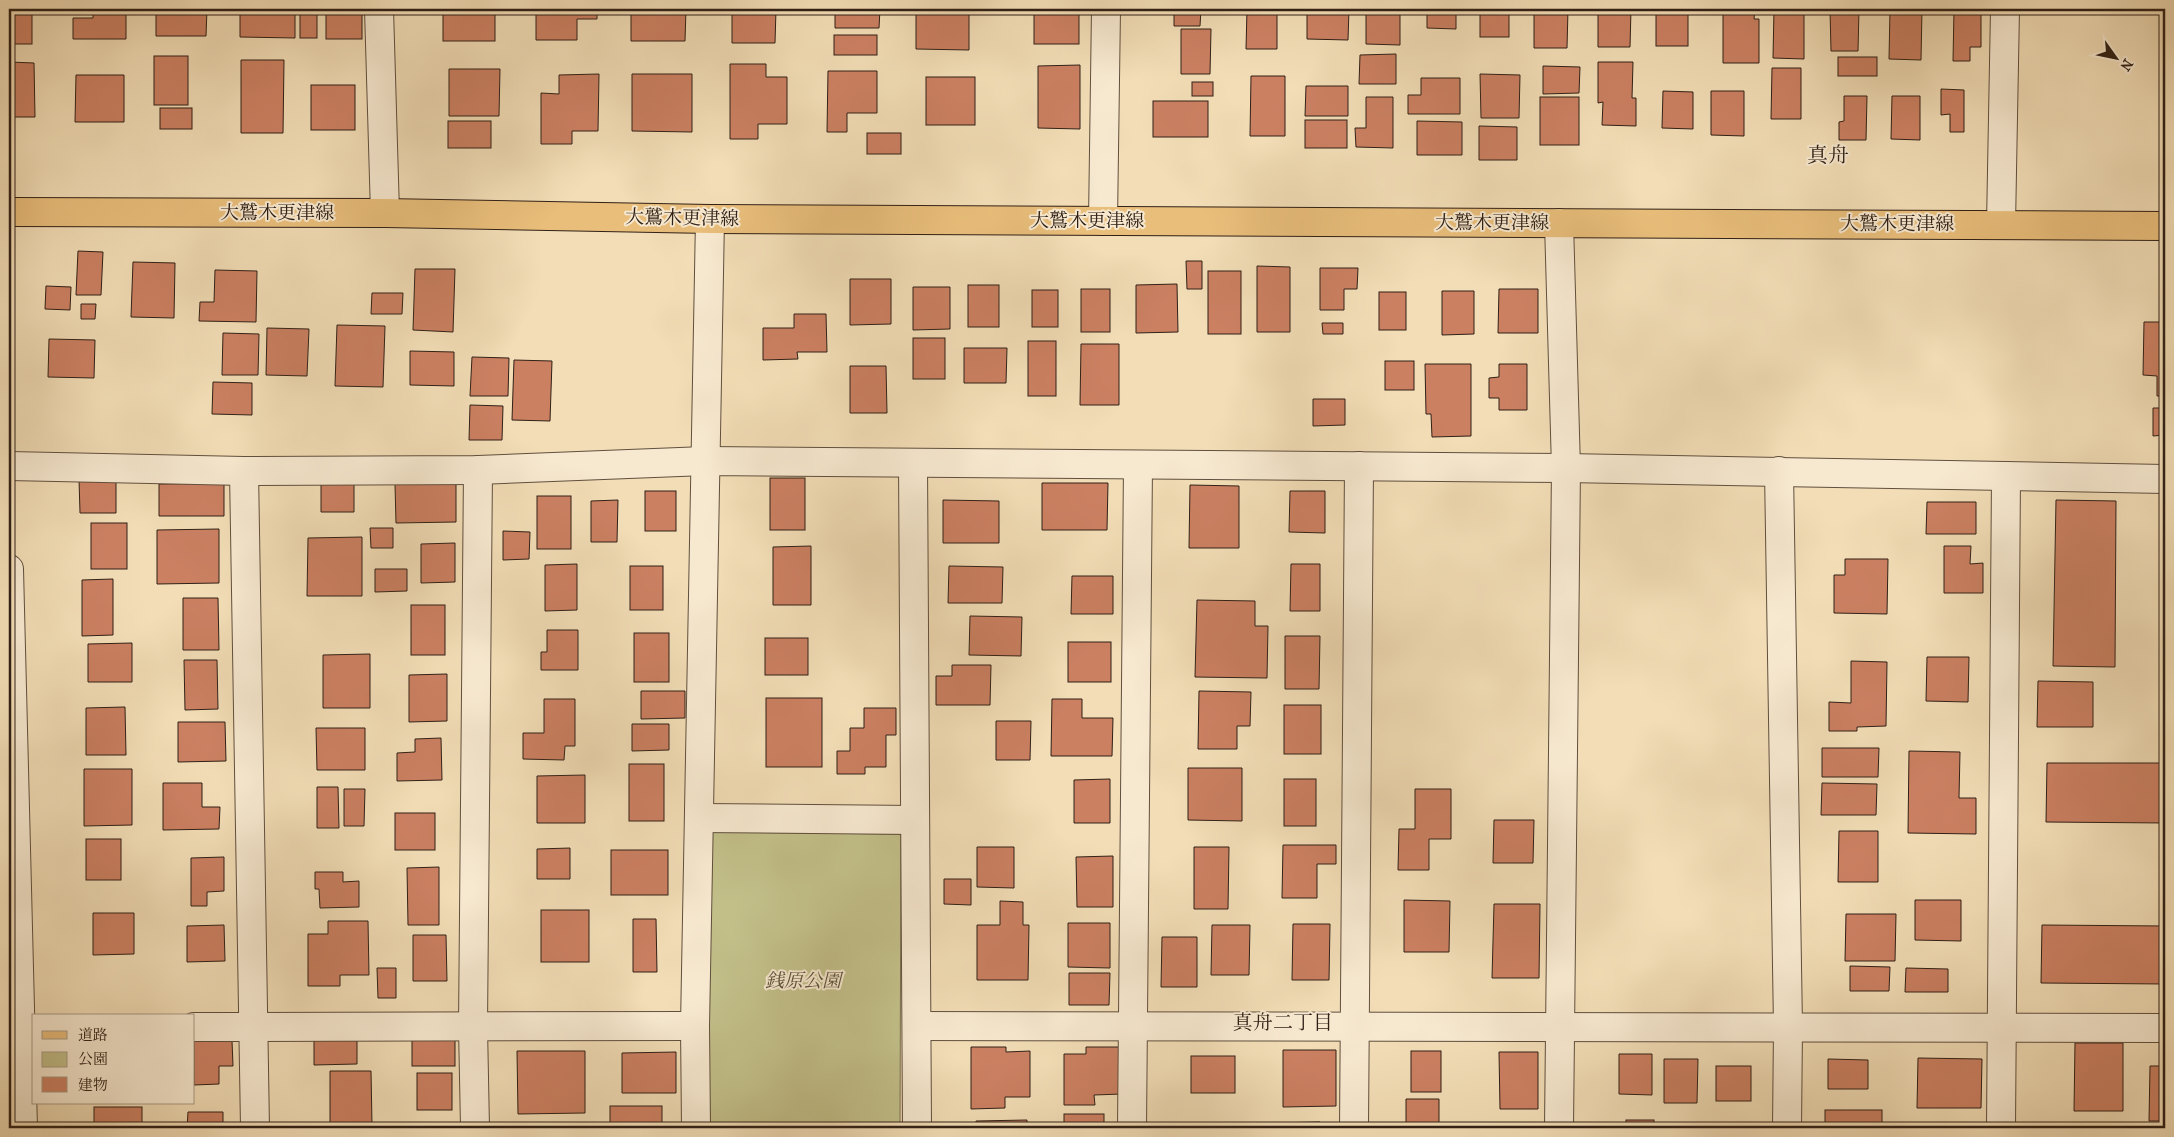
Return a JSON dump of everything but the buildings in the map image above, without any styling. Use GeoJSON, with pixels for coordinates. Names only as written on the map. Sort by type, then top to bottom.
{"type":"FeatureCollection","features":[{"type":"Feature","properties":{"kind":"main road","name":"大鷲木更津線"},"geometry":{"type":"LineString","coordinates":[[9,212],[385,214],[710,219],[2165,226]]}},
{"type":"Feature","properties":{"kind":"street"},"geometry":{"type":"LineString","coordinates":[[379,9],[385,214]]}},
{"type":"Feature","properties":{"kind":"street"},"geometry":{"type":"LineString","coordinates":[[1103,221],[1106,9]]}},
{"type":"Feature","properties":{"kind":"street"},"geometry":{"type":"LineString","coordinates":[[2001,224],[2005,9]]}},
{"type":"Feature","properties":{"kind":"street"},"geometry":{"type":"LineString","coordinates":[[696,1128],[695,1026],[710,219]]}},
{"type":"Feature","properties":{"kind":"street"},"geometry":{"type":"LineString","coordinates":[[1559,223],[1566,468],[1559,1128]]}},
{"type":"Feature","properties":{"kind":"street"},"geometry":{"type":"LineString","coordinates":[[9,466],[244,470],[478,470],[705,461],[1566,468],[2165,479]]}},
{"type":"Feature","properties":{"kind":"street"},"geometry":{"type":"LineString","coordinates":[[913,463],[918,1026],[917,1128]]}},
{"type":"Feature","properties":{"kind":"street"},"geometry":{"type":"LineString","coordinates":[[1132,1128],[1138,465]]}},
{"type":"Feature","properties":{"kind":"street"},"geometry":{"type":"LineString","coordinates":[[1354,1128],[1359,466]]}},
{"type":"Feature","properties":{"kind":"street"},"geometry":{"type":"LineString","coordinates":[[244,470],[255,1128]]}},
{"type":"Feature","properties":{"kind":"street"},"geometry":{"type":"LineString","coordinates":[[475,1128],[473,1027],[478,470]]}},
{"type":"Feature","properties":{"kind":"street"},"geometry":{"type":"LineString","coordinates":[[1779,472],[1788,1027],[1787,1128]]}},
{"type":"Feature","properties":{"kind":"street"},"geometry":{"type":"LineString","coordinates":[[2001,1128],[2006,476]]}},
{"type":"Feature","properties":{"kind":"street"},"geometry":{"type":"LineString","coordinates":[[9,569],[23,1128]]}},
{"type":"Feature","properties":{"kind":"street"},"geometry":{"type":"LineString","coordinates":[[699,818],[915,820]]}},
{"type":"Feature","properties":{"kind":"street"},"geometry":{"type":"LineString","coordinates":[[195,1027],[695,1026]]}},
{"type":"Feature","properties":{"kind":"street"},"geometry":{"type":"LineString","coordinates":[[918,1026],[2165,1028]]}},
{"type":"Feature","properties":{"kind":"green space","name":"銭原公園"},"geometry":{"type":"Polygon","coordinates":[[[708,832],[901,834],[900,1128],[705,1128],[708,832]]]}},
{"type":"Feature","properties":{"kind":"district","name":"真舟"},"geometry":{"type":"Point","coordinates":[1828,155]}},
{"type":"Feature","properties":{"kind":"district","name":"真舟二丁目"},"geometry":{"type":"Point","coordinates":[1283,1022]}}]}
